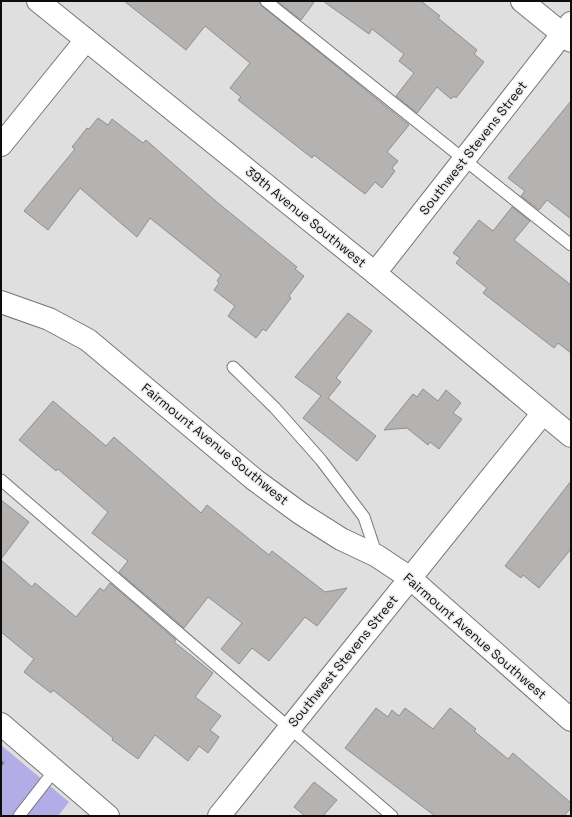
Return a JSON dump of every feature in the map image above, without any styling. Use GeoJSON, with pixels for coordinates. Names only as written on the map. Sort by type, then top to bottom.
{"type":"FeatureCollection","features":[{"type":"Feature","properties":{"kind":"street","name":"39th Avenue Southwest"},"geometry":{"type":"LineString","coordinates":[[38,1],[375,273],[571,436]]}},
{"type":"Feature","properties":{"kind":"street"},"geometry":{"type":"LineString","coordinates":[[522,1],[568,32]]}},
{"type":"Feature","properties":{"kind":"street","name":"Southwest Stevens Street"},"geometry":{"type":"LineString","coordinates":[[375,273],[463,160],[568,32]]}},
{"type":"Feature","properties":{"kind":"street"},"geometry":{"type":"LineString","coordinates":[[1,145],[86,40]]}},
{"type":"Feature","properties":{"kind":"street","name":"Fairmount Avenue Southwest"},"geometry":{"type":"LineString","coordinates":[[1,302],[49,319],[88,340],[255,480],[300,513],[341,539],[377,556],[410,578],[571,720]]}},
{"type":"Feature","properties":{"kind":"street","name":"Southwest Stevens Street"},"geometry":{"type":"LineString","coordinates":[[219,816],[543,413]]}},
{"type":"Feature","properties":{"kind":"street"},"geometry":{"type":"LineString","coordinates":[[1,724],[108,816]]}},
{"type":"Feature","properties":{"kind":"lane"},"geometry":{"type":"LineString","coordinates":[[266,1],[571,245]]}},
{"type":"Feature","properties":{"kind":"lane"},"geometry":{"type":"LineString","coordinates":[[233,367],[275,408],[321,460],[364,517],[377,556]]}},
{"type":"Feature","properties":{"kind":"lane"},"geometry":{"type":"LineString","coordinates":[[1,480],[392,816]]}},
{"type":"Feature","properties":{"kind":"lane"},"geometry":{"type":"LineString","coordinates":[[19,816],[54,771]]}},
{"type":"Feature","properties":{"kind":"shaded area"},"geometry":{"type":"Polygon","coordinates":[[[1,745],[69,802],[58,816],[1,816],[1,745]]]}},
{"type":"Feature","properties":{"kind":"building"},"geometry":{"type":"Polygon","coordinates":[[[124,1],[259,1],[262,6],[409,125],[387,152],[398,161],[392,168],[395,171],[382,188],[375,182],[365,194],[314,155],[312,158],[238,100],[241,97],[230,88],[250,63],[205,26],[186,50],[124,1]]]}},
{"type":"Feature","properties":{"kind":"building"},"geometry":{"type":"Polygon","coordinates":[[[277,1],[315,1],[301,20],[277,1]]]}},
{"type":"Feature","properties":{"kind":"building"},"geometry":{"type":"Polygon","coordinates":[[[323,1],[421,1],[440,16],[438,18],[477,50],[474,54],[484,62],[456,98],[454,96],[451,99],[437,87],[417,113],[396,96],[414,73],[399,61],[404,54],[372,29],[369,34],[323,1]]]}},
{"type":"Feature","properties":{"kind":"building"},"geometry":{"type":"Polygon","coordinates":[[[571,101],[571,219],[547,200],[539,210],[521,196],[525,191],[508,178],[571,101]]]}},
{"type":"Feature","properties":{"kind":"building"},"geometry":{"type":"Polygon","coordinates":[[[98,118],[108,125],[112,119],[143,143],[146,140],[218,203],[297,267],[295,269],[304,276],[289,296],[291,298],[266,331],[263,329],[256,338],[228,316],[235,306],[214,290],[219,283],[217,281],[221,275],[150,218],[137,237],[80,188],[48,230],[24,211],[75,149],[72,147],[87,128],[89,129],[98,118]]]}},
{"type":"Feature","properties":{"kind":"building"},"geometry":{"type":"Polygon","coordinates":[[[512,207],[530,221],[514,240],[571,285],[571,353],[558,343],[554,348],[483,293],[487,288],[456,263],[460,258],[453,253],[479,220],[493,231],[512,207]]]}},
{"type":"Feature","properties":{"kind":"building"},"geometry":{"type":"Polygon","coordinates":[[[348,313],[372,331],[336,378],[341,382],[328,398],[376,436],[357,461],[303,418],[321,396],[295,377],[348,313]]]}},
{"type":"Feature","properties":{"kind":"building"},"geometry":{"type":"Polygon","coordinates":[[[423,389],[438,401],[446,390],[461,403],[453,413],[462,419],[439,449],[430,442],[428,445],[407,428],[384,430],[413,394],[417,397],[423,389]]]}},
{"type":"Feature","properties":{"kind":"building"},"geometry":{"type":"Polygon","coordinates":[[[53,401],[106,446],[114,437],[201,513],[207,505],[269,555],[272,551],[325,592],[347,588],[317,626],[305,617],[269,661],[252,648],[239,664],[221,649],[242,623],[208,597],[184,628],[119,572],[128,561],[92,533],[108,512],[58,469],[56,471],[19,440],[53,401]]]}},
{"type":"Feature","properties":{"kind":"building"},"geometry":{"type":"Polygon","coordinates":[[[571,481],[571,549],[539,588],[523,575],[521,578],[505,566],[571,481]]]}},
{"type":"Feature","properties":{"kind":"building"},"geometry":{"type":"Polygon","coordinates":[[[1,500],[29,522],[1,559],[1,500]]]}},
{"type":"Feature","properties":{"kind":"building"},"geometry":{"type":"Polygon","coordinates":[[[1,560],[32,587],[35,583],[76,617],[100,588],[104,591],[110,583],[176,640],[174,642],[213,673],[195,697],[221,716],[210,730],[219,737],[208,753],[199,746],[188,761],[155,735],[138,759],[112,740],[113,738],[53,690],[51,693],[24,672],[34,659],[1,632],[1,560]]]}},
{"type":"Feature","properties":{"kind":"building"},"geometry":{"type":"Polygon","coordinates":[[[376,708],[388,717],[392,710],[399,716],[405,708],[433,729],[450,708],[476,729],[474,731],[508,759],[513,753],[571,803],[571,808],[564,816],[435,816],[345,748],[376,708]]]}},
{"type":"Feature","properties":{"kind":"building"},"geometry":{"type":"Polygon","coordinates":[[[314,782],[337,800],[323,816],[305,816],[294,807],[314,782]]]}}]}
